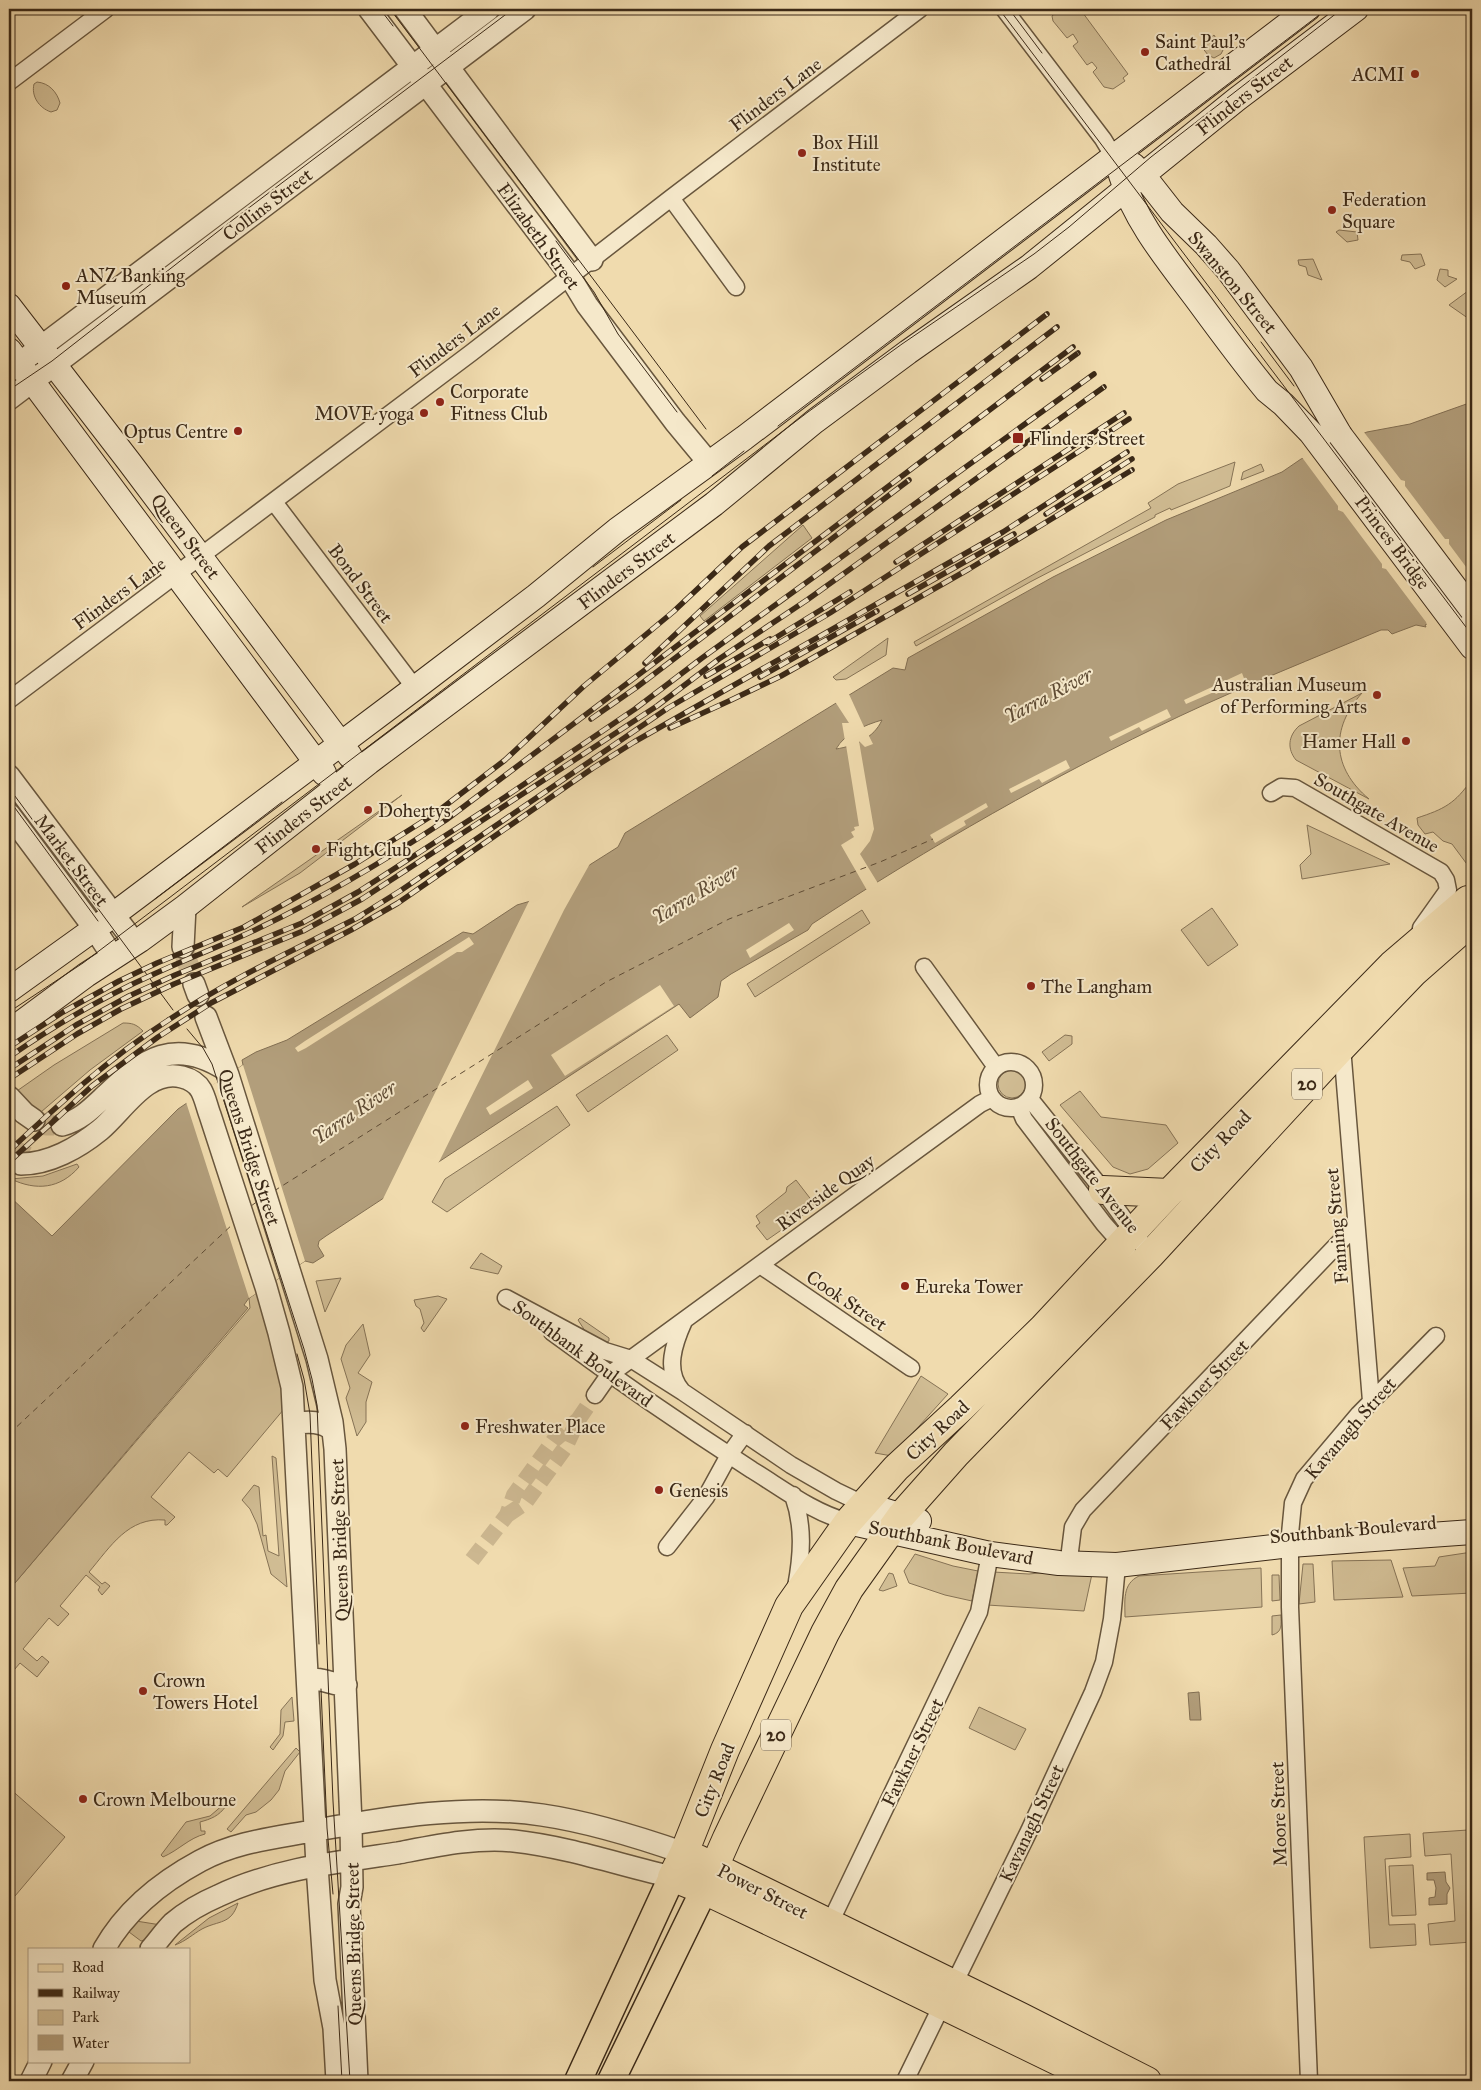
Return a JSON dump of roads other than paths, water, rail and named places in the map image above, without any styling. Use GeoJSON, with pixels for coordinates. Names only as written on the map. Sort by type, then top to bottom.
{"type":"FeatureCollection","features":[{"type":"Feature","properties":{"kind":"highway","name":"City Road"},"geometry":{"type":"LineString","coordinates":[[672,1877],[684,1853],[725,1750],[795,1596],[856,1513],[896,1468],[1043,1328],[1169,1193],[1392,965],[1470,910]]}},
{"type":"Feature","properties":{"kind":"highway","name":"City Road"},"geometry":{"type":"LineString","coordinates":[[709,1878],[825,1633],[849,1589],[895,1523],[956,1454],[1145,1260],[1470,910]]}},
{"type":"Feature","properties":{"kind":"highway"},"geometry":{"type":"LineString","coordinates":[[1103,1190],[1169,1193]]}},
{"type":"Feature","properties":{"kind":"highway","name":"Power Street"},"geometry":{"type":"LineString","coordinates":[[684,1853],[709,1878],[948,1994],[1146,2081]]}},
{"type":"Feature","properties":{"kind":"highway","name":"Power Street"},"geometry":{"type":"LineString","coordinates":[[672,1877],[709,1878]]}},
{"type":"Feature","properties":{"kind":"highway","name":"Power Street"},"geometry":{"type":"LineString","coordinates":[[948,1994],[1099,2081]]}},
{"type":"Feature","properties":{"kind":"main road","name":"Flinders Street"},"geometry":{"type":"LineString","coordinates":[[9,1032],[104,943],[113,914],[536,596],[617,530],[709,463],[1070,190],[1113,151],[1308,9]]}},
{"type":"Feature","properties":{"kind":"main road","name":"Flinders Street"},"geometry":{"type":"LineString","coordinates":[[9,990],[104,943],[134,943],[185,907],[336,788],[714,504],[815,421],[1029,266],[1237,100],[1356,9]]}},
{"type":"Feature","properties":{"kind":"main road","name":"Swanston Street"},"geometry":{"type":"LineString","coordinates":[[1113,151],[1135,182],[1172,212],[1224,265],[1273,330],[1301,368],[1330,440]]}},
{"type":"Feature","properties":{"kind":"main road","name":"Swanston Street"},"geometry":{"type":"LineString","coordinates":[[1135,182],[1138,214],[1170,262],[1259,382],[1306,428],[1330,440]]}},
{"type":"Feature","properties":{"kind":"main road","name":"Queen Street"},"geometry":{"type":"LineString","coordinates":[[9,306],[202,556],[361,769]]}},
{"type":"Feature","properties":{"kind":"main road","name":"Queen Street"},"geometry":{"type":"LineString","coordinates":[[17,366],[107,481],[336,788]]}},
{"type":"Feature","properties":{"kind":"main road"},"geometry":{"type":"LineString","coordinates":[[796,397],[815,421]]}},
{"type":"Feature","properties":{"kind":"main road","name":"Princes Bridge"},"geometry":{"type":"LineString","coordinates":[[1330,440],[1472,610]]}},
{"type":"Feature","properties":{"kind":"main road","name":"Princes Bridge"},"geometry":{"type":"LineString","coordinates":[[1330,440],[1469,643]]}},
{"type":"Feature","properties":{"kind":"main road"},"geometry":{"type":"LineString","coordinates":[[107,481],[130,462]]}},
{"type":"Feature","properties":{"kind":"main road"},"geometry":{"type":"LineString","coordinates":[[284,719],[309,700]]}},
{"type":"Feature","properties":{"kind":"main road","name":"Southbank Boulevard"},"geometry":{"type":"LineString","coordinates":[[856,1513],[895,1523],[995,1542],[1118,1559]]}},
{"type":"Feature","properties":{"kind":"main road","name":"Southbank Boulevard"},"geometry":{"type":"LineString","coordinates":[[895,1523],[990,1554],[1059,1562],[1118,1559],[1472,1518]]}},
{"type":"Feature","properties":{"kind":"main road","name":"Southbank Boulevard"},"geometry":{"type":"LineString","coordinates":[[1290,1540],[1472,1532]]}},
{"type":"Feature","properties":{"kind":"main road","name":"City Road"},"geometry":{"type":"LineString","coordinates":[[578,2081],[672,1877]]}},
{"type":"Feature","properties":{"kind":"main road","name":"City Road"},"geometry":{"type":"LineString","coordinates":[[611,2081],[709,1878]]}},
{"type":"Feature","properties":{"kind":"street"},"geometry":{"type":"LineString","coordinates":[[11,76],[106,9]]}},
{"type":"Feature","properties":{"kind":"street","name":"Elizabeth Street"},"geometry":{"type":"LineString","coordinates":[[369,9],[571,276],[587,305],[675,422],[709,463]]}},
{"type":"Feature","properties":{"kind":"street","name":"Elizabeth Street"},"geometry":{"type":"LineString","coordinates":[[405,9],[592,260]]}},
{"type":"Feature","properties":{"kind":"street","name":"Collins Street"},"geometry":{"type":"LineString","coordinates":[[47,356],[412,66],[488,9]]}},
{"type":"Feature","properties":{"kind":"street","name":"Collins Street"},"geometry":{"type":"LineString","coordinates":[[9,399],[17,366],[47,356],[426,84],[525,9]]}},
{"type":"Feature","properties":{"kind":"street","name":"Flinders Lane"},"geometry":{"type":"LineString","coordinates":[[9,700],[274,502],[920,9]]}},
{"type":"Feature","properties":{"kind":"street","name":"Swanston Street"},"geometry":{"type":"LineString","coordinates":[[1004,9],[1113,151]]}},
{"type":"Feature","properties":{"kind":"street"},"geometry":{"type":"LineString","coordinates":[[670,198],[736,286]]}},
{"type":"Feature","properties":{"kind":"street","name":"Bond Street"},"geometry":{"type":"LineString","coordinates":[[274,502],[415,688]]}},
{"type":"Feature","properties":{"kind":"street","name":"Market Street"},"geometry":{"type":"LineString","coordinates":[[9,776],[134,943]]}},
{"type":"Feature","properties":{"kind":"street","name":"Southgate Avenue"},"geometry":{"type":"LineString","coordinates":[[1270,792],[1281,787],[1295,788],[1441,872],[1446,880],[1448,890],[1392,965]]}},
{"type":"Feature","properties":{"kind":"street","name":"Market Street"},"geometry":{"type":"LineString","coordinates":[[9,814],[104,943]]}},
{"type":"Feature","properties":{"kind":"street"},"geometry":{"type":"LineString","coordinates":[[183,946],[185,907]]}},
{"type":"Feature","properties":{"kind":"street"},"geometry":{"type":"LineString","coordinates":[[924,967],[996,1067]]}},
{"type":"Feature","properties":{"kind":"street","name":"Queens Bridge Street"},"geometry":{"type":"LineString","coordinates":[[206,1017],[227,1073],[290,1271],[317,1359],[334,1431],[351,1824],[352,1860],[349,1904],[357,2081]]}},
{"type":"Feature","properties":{"kind":"street","name":"Fanning Street"},"geometry":{"type":"LineString","coordinates":[[1342,1047],[1372,1401]]}},
{"type":"Feature","properties":{"kind":"street"},"geometry":{"type":"LineString","coordinates":[[62,1125],[82,1117],[131,1072],[157,1057],[174,1054],[189,1055],[208,1060],[227,1073]]}},
{"type":"Feature","properties":{"kind":"street"},"geometry":{"type":"LineString","coordinates":[[1014,1062],[1026,1066],[1034,1079],[1035,1086],[1024,1103],[1004,1107],[992,1098],[988,1085],[991,1072],[996,1067],[1001,1063],[1014,1062]]}},
{"type":"Feature","properties":{"kind":"street","name":"Queens Bridge Street"},"geometry":{"type":"LineString","coordinates":[[29,1161],[58,1155],[90,1138],[143,1088],[164,1076],[176,1076],[198,1087],[266,1287],[289,1375],[294,1424],[317,1866],[325,1980],[334,2028],[337,2081]]}},
{"type":"Feature","properties":{"kind":"street"},"geometry":{"type":"LineString","coordinates":[[9,1096],[24,1113],[34,1120]]}},
{"type":"Feature","properties":{"kind":"street","name":"Riverside Quay"},"geometry":{"type":"LineString","coordinates":[[609,1375],[980,1104],[992,1098]]}},
{"type":"Feature","properties":{"kind":"street","name":"Southgate Avenue"},"geometry":{"type":"LineString","coordinates":[[1024,1103],[1024,1119],[1104,1224],[1127,1238]]}},
{"type":"Feature","properties":{"kind":"street","name":"Southgate Avenue"},"geometry":{"type":"LineString","coordinates":[[1024,1103],[1103,1190],[1127,1238],[1145,1260]]}},
{"type":"Feature","properties":{"kind":"street","name":"Fawkner Street"},"geometry":{"type":"LineString","coordinates":[[1070,1552],[1073,1527],[1083,1510],[1356,1225]]}},
{"type":"Feature","properties":{"kind":"street","name":"Cook Street"},"geometry":{"type":"LineString","coordinates":[[760,1265],[911,1368]]}},
{"type":"Feature","properties":{"kind":"street","name":"Southbank Boulevard"},"geometry":{"type":"LineString","coordinates":[[506,1298],[605,1351],[631,1359],[791,1465],[836,1491],[856,1513],[828,1516],[793,1496],[609,1375],[506,1298]]}},
{"type":"Feature","properties":{"kind":"street"},"geometry":{"type":"LineString","coordinates":[[683,1392],[674,1379],[672,1357],[674,1344],[684,1321]]}},
{"type":"Feature","properties":{"kind":"street","name":"Kavanagh Street"},"geometry":{"type":"LineString","coordinates":[[1290,1540],[1293,1503],[1304,1479],[1372,1401],[1436,1336]]}},
{"type":"Feature","properties":{"kind":"street"},"geometry":{"type":"LineString","coordinates":[[595,1395],[609,1375]]}},
{"type":"Feature","properties":{"kind":"street"},"geometry":{"type":"LineString","coordinates":[[294,1424],[310,1422],[328,1426],[334,1431]]}},
{"type":"Feature","properties":{"kind":"street"},"geometry":{"type":"LineString","coordinates":[[667,1547],[706,1497],[729,1455],[745,1433]]}},
{"type":"Feature","properties":{"kind":"street"},"geometry":{"type":"LineString","coordinates":[[793,1496],[799,1516],[801,1537],[801,1559],[795,1596]]}},
{"type":"Feature","properties":{"kind":"street","name":"Moore Street"},"geometry":{"type":"LineString","coordinates":[[1290,1540],[1290,1609],[1309,2081]]}},
{"type":"Feature","properties":{"kind":"street","name":"Fawkner Street"},"geometry":{"type":"LineString","coordinates":[[825,1935],[979,1612],[990,1554]]}},
{"type":"Feature","properties":{"kind":"street","name":"Kavanagh Street"},"geometry":{"type":"LineString","coordinates":[[911,2078],[948,1994],[1029,1831],[1093,1692],[1104,1662],[1112,1620],[1118,1559]]}},
{"type":"Feature","properties":{"kind":"street"},"geometry":{"type":"LineString","coordinates":[[308,1680],[318,1679],[334,1685],[346,1685]]}},
{"type":"Feature","properties":{"kind":"street","name":"Power Street"},"geometry":{"type":"LineString","coordinates":[[105,1948],[112,1935],[138,1905],[163,1883],[201,1860],[255,1841],[351,1824],[459,1812],[499,1811],[542,1815],[587,1824],[684,1853]]}},
{"type":"Feature","properties":{"kind":"street","name":"Power Street"},"geometry":{"type":"LineString","coordinates":[[152,1948],[174,1923],[218,1896],[265,1878],[317,1866],[438,1846],[473,1842],[513,1841],[570,1852],[672,1877]]}},
{"type":"Feature","properties":{"kind":"street"},"geometry":{"type":"LineString","coordinates":[[31,2081],[40,2062]]}},
{"type":"Feature","properties":{"kind":"street"},"geometry":{"type":"LineString","coordinates":[[72,2081],[82,2062]]}},
{"type":"Feature","properties":{"kind":"water","name":"Yarra River"},"geometry":{"type":"Polygon","coordinates":[[[1472,402],[1472,604],[1425,625],[1426,627],[1416,625],[1392,634],[1388,630],[1381,630],[1255,683],[1180,716],[1039,788],[901,867],[812,924],[808,930],[731,974],[721,981],[718,997],[690,1018],[679,1004],[326,1236],[319,1241],[318,1246],[324,1256],[313,1263],[305,1261],[249,1298],[244,1305],[248,1308],[9,1590],[9,1196],[52,1236],[178,1109],[243,1065],[242,1060],[256,1052],[287,1040],[463,932],[473,934],[517,905],[534,900],[618,847],[625,833],[893,668],[905,670],[908,658],[1053,577],[1166,520],[1282,472],[1301,459],[1367,432],[1410,424],[1472,402]],[[882,720],[862,727],[845,738],[836,749],[850,746],[863,740],[879,726],[882,720]]]}},
{"type":"Feature","properties":{"kind":"water"},"geometry":{"type":"Polygon","coordinates":[[[1199,1692],[1201,1720],[1190,1720],[1188,1693],[1199,1692]]]}},
{"type":"Feature","properties":{"kind":"water"},"geometry":{"type":"Polygon","coordinates":[[[1445,1872],[1446,1882],[1450,1888],[1447,1894],[1447,1904],[1429,1905],[1429,1898],[1435,1897],[1436,1888],[1434,1880],[1427,1880],[1427,1873],[1445,1872]]]}},
{"type":"Feature","properties":{"kind":"tunnel"},"geometry":{"type":"LineString","coordinates":[[183,947],[194,984]]}},
{"type":"Feature","properties":{"kind":"tunnel"},"geometry":{"type":"LineString","coordinates":[[34,1120],[46,1125],[62,1125]]}},
{"type":"Feature","properties":{"kind":"tunnel"},"geometry":{"type":"LineString","coordinates":[[9,1148],[27,1157]]}},
{"type":"Feature","properties":{"kind":"tunnel"},"geometry":{"type":"LineString","coordinates":[[507,1515],[525,1503],[565,1448],[578,1420],[595,1395]]}},
{"type":"Feature","properties":{"kind":"tunnel"},"geometry":{"type":"LineString","coordinates":[[472,1560],[507,1515],[514,1495],[554,1440],[578,1420]]}},
{"type":"Feature","properties":{"kind":"tram line"},"geometry":{"type":"LineString","coordinates":[[380,9],[393,26]]}},
{"type":"Feature","properties":{"kind":"tram line"},"geometry":{"type":"LineString","coordinates":[[390,9],[706,429]]}},
{"type":"Feature","properties":{"kind":"tram line"},"geometry":{"type":"LineString","coordinates":[[9,390],[52,361],[234,219],[513,9]]}},
{"type":"Feature","properties":{"kind":"tram line"},"geometry":{"type":"LineString","coordinates":[[999,9],[1472,635]]}},
{"type":"Feature","properties":{"kind":"tram line"},"geometry":{"type":"LineString","coordinates":[[1009,9],[1042,53]]}},
{"type":"Feature","properties":{"kind":"tram line"},"geometry":{"type":"LineString","coordinates":[[778,426],[1327,9]]}},
{"type":"Feature","properties":{"kind":"tram line"},"geometry":{"type":"LineString","coordinates":[[9,1012],[83,963],[808,412],[902,344],[1034,254],[1069,227],[1151,157],[1342,9]]}},
{"type":"Feature","properties":{"kind":"tram line"},"geometry":{"type":"LineString","coordinates":[[556,241],[594,292],[618,334],[677,412]]}},
{"type":"Feature","properties":{"kind":"tram line"},"geometry":{"type":"LineString","coordinates":[[1261,342],[1294,386]]}},
{"type":"Feature","properties":{"kind":"tram line"},"geometry":{"type":"LineString","coordinates":[[712,476],[744,451]]}},
{"type":"Feature","properties":{"kind":"tram line"},"geometry":{"type":"LineString","coordinates":[[593,567],[681,500]]}},
{"type":"Feature","properties":{"kind":"tram line"},"geometry":{"type":"LineString","coordinates":[[9,788],[173,1010]]}},
{"type":"Feature","properties":{"kind":"tram line"},"geometry":{"type":"LineString","coordinates":[[155,899],[282,802]]}},
{"type":"Feature","properties":{"kind":"tram line"},"geometry":{"type":"LineString","coordinates":[[15,808],[98,921]]}},
{"type":"Feature","properties":{"kind":"tram line"},"geometry":{"type":"LineString","coordinates":[[187,1029],[203,1048],[212,1064],[304,1349],[317,1405],[333,1801],[350,2081]]}},
{"type":"Feature","properties":{"kind":"tram line"},"geometry":{"type":"LineString","coordinates":[[297,1354],[304,1379],[310,1414],[319,1644]]}},
{"type":"Feature","properties":{"kind":"tram line"},"geometry":{"type":"LineString","coordinates":[[321,1689],[327,1828],[333,1894]]}},
{"type":"Feature","properties":{"kind":"tram line"},"geometry":{"type":"LineString","coordinates":[[338,2006],[342,2081]]}},
{"type":"Feature","properties":{"kind":"railway"},"geometry":{"type":"LineString","coordinates":[[9,1047],[63,1012],[119,981],[244,927],[355,864],[433,815],[505,760],[584,686],[673,612],[742,547],[1047,314]]}},
{"type":"Feature","properties":{"kind":"railway"},"geometry":{"type":"LineString","coordinates":[[645,663],[769,546],[1057,327]]}},
{"type":"Feature","properties":{"kind":"railway"},"geometry":{"type":"LineString","coordinates":[[9,1057],[62,1023],[116,992],[246,934],[331,891],[378,864],[446,820],[1073,347]]}},
{"type":"Feature","properties":{"kind":"railway"},"geometry":{"type":"LineString","coordinates":[[1042,379],[1078,353]]}},
{"type":"Feature","properties":{"kind":"railway"},"geometry":{"type":"LineString","coordinates":[[9,1069],[76,1025],[129,996],[302,923],[358,892],[505,797],[635,709],[702,658],[1094,374]]}},
{"type":"Feature","properties":{"kind":"railway"},"geometry":{"type":"LineString","coordinates":[[9,1079],[77,1034],[121,1009],[174,984],[303,931],[362,899],[657,706],[719,659],[807,600],[1104,387]]}},
{"type":"Feature","properties":{"kind":"railway"},"geometry":{"type":"LineString","coordinates":[[896,562],[1124,413]]}},
{"type":"Feature","properties":{"kind":"railway"},"geometry":{"type":"LineString","coordinates":[[355,919],[400,891],[668,708],[830,613],[1129,419]]}},
{"type":"Feature","properties":{"kind":"railway"},"geometry":{"type":"LineString","coordinates":[[9,1162],[92,1086],[158,1037],[211,1003],[351,930],[398,903],[593,768],[634,742],[1003,532],[1127,452]]}},
{"type":"Feature","properties":{"kind":"railway"},"geometry":{"type":"LineString","coordinates":[[1046,514],[1132,459]]}},
{"type":"Feature","properties":{"kind":"railway"},"geometry":{"type":"LineString","coordinates":[[670,728],[781,676],[969,569],[1132,470]]}},
{"type":"Feature","properties":{"kind":"railway"},"geometry":{"type":"LineString","coordinates":[[591,719],[637,687],[909,480]]}},
{"type":"Feature","properties":{"kind":"railway"},"geometry":{"type":"LineString","coordinates":[[908,594],[1014,534]]}},
{"type":"Feature","properties":{"kind":"railway"},"geometry":{"type":"LineString","coordinates":[[767,643],[850,592]]}},
{"type":"Feature","properties":{"kind":"railway"},"geometry":{"type":"LineString","coordinates":[[760,677],[877,611]]}},
{"type":"Feature","properties":{"kind":"railway"},"geometry":{"type":"LineString","coordinates":[[706,676],[770,639]]}},
{"type":"Feature","properties":{"kind":"railway"},"geometry":{"type":"LineString","coordinates":[[9,1151],[66,1099],[146,1035],[238,978],[361,916]]}},
{"type":"Feature","properties":{"kind":"place","name":"Saint Paul's Cathedral"},"geometry":{"type":"Point","coordinates":[1145,52]}},
{"type":"Feature","properties":{"kind":"place","name":"ACMI"},"geometry":{"type":"Point","coordinates":[1415,74]}},
{"type":"Feature","properties":{"kind":"place","name":"Box Hill Institute"},"geometry":{"type":"Point","coordinates":[802,153]}},
{"type":"Feature","properties":{"kind":"place","name":"Federation Square"},"geometry":{"type":"Point","coordinates":[1332,210]}},
{"type":"Feature","properties":{"kind":"place","name":"ANZ Banking Museum"},"geometry":{"type":"Point","coordinates":[66,286]}},
{"type":"Feature","properties":{"kind":"place","name":"Corporate Fitness Club"},"geometry":{"type":"Point","coordinates":[440,402]}},
{"type":"Feature","properties":{"kind":"place","name":"MOVE yoga"},"geometry":{"type":"Point","coordinates":[424,413]}},
{"type":"Feature","properties":{"kind":"place","name":"Optus Centre"},"geometry":{"type":"Point","coordinates":[238,431]}},
{"type":"Feature","properties":{"kind":"place","name":"Flinders Street"},"geometry":{"type":"Point","coordinates":[1018,438]}},
{"type":"Feature","properties":{"kind":"place","name":"Australian Museum of Performing Arts"},"geometry":{"type":"Point","coordinates":[1377,695]}},
{"type":"Feature","properties":{"kind":"place","name":"Hamer Hall"},"geometry":{"type":"Point","coordinates":[1406,741]}},
{"type":"Feature","properties":{"kind":"place","name":"Dohertys"},"geometry":{"type":"Point","coordinates":[368,810]}},
{"type":"Feature","properties":{"kind":"place","name":"Fight Club"},"geometry":{"type":"Point","coordinates":[316,849]}},
{"type":"Feature","properties":{"kind":"place","name":"The Langham"},"geometry":{"type":"Point","coordinates":[1031,986]}},
{"type":"Feature","properties":{"kind":"place","name":"Eureka Tower"},"geometry":{"type":"Point","coordinates":[905,1286]}},
{"type":"Feature","properties":{"kind":"place","name":"Freshwater Place"},"geometry":{"type":"Point","coordinates":[465,1426]}},
{"type":"Feature","properties":{"kind":"place","name":"Genesis"},"geometry":{"type":"Point","coordinates":[659,1490]}},
{"type":"Feature","properties":{"kind":"place","name":"Crown Towers Hotel"},"geometry":{"type":"Point","coordinates":[143,1691]}},
{"type":"Feature","properties":{"kind":"place","name":"Crown Melbourne"},"geometry":{"type":"Point","coordinates":[83,1799]}}]}
